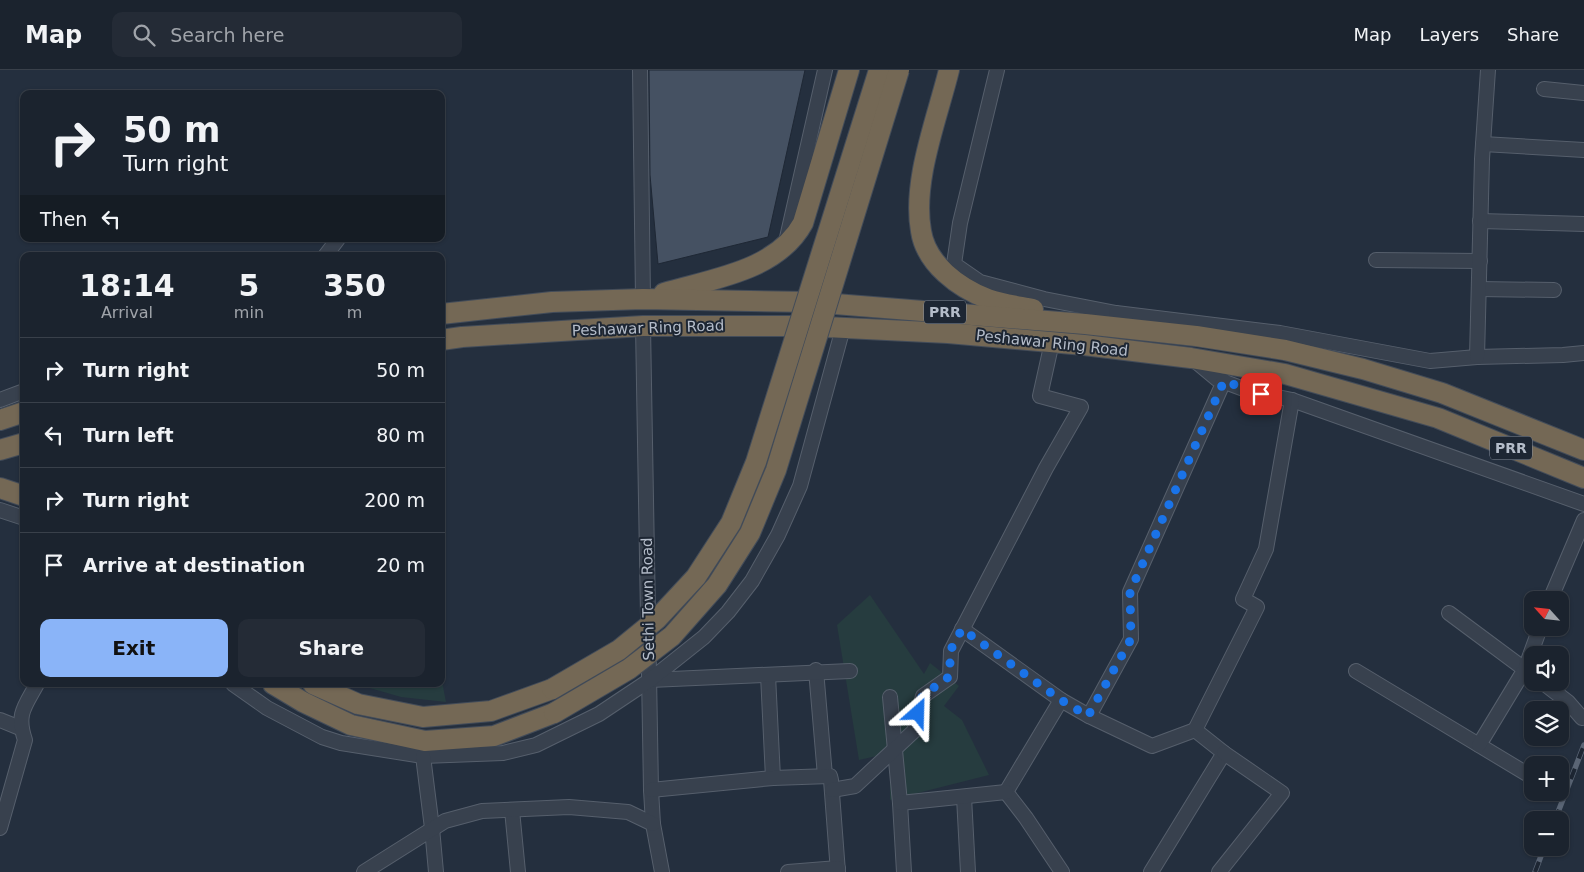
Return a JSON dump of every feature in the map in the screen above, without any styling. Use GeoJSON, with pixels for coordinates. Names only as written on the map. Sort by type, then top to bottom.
{"type":"FeatureCollection","features":[{"type":"Feature","properties":{"kind":"highway"},"geometry":{"type":"LineString","coordinates":[[642,299],[753,266],[785,246],[797,234],[849,70]]}},
{"type":"Feature","properties":{"kind":"highway"},"geometry":{"type":"LineString","coordinates":[[320,687],[358,704],[423,717],[491,711],[552,689],[619,650],[657,619],[696,577],[731,523],[756,462],[879,70]]}},
{"type":"Feature","properties":{"kind":"highway"},"geometry":{"type":"LineString","coordinates":[[278,687],[303,702],[351,725],[425,741],[494,736],[554,713],[629,669],[672,636],[717,584],[750,533],[776,470],[899,70]]}},
{"type":"Feature","properties":{"kind":"highway"},"geometry":{"type":"LineString","coordinates":[[949,70],[923,170],[918,207],[921,233],[932,259],[958,284],[989,299],[1085,324]]}},
{"type":"Feature","properties":{"kind":"highway","name":"Peshawar Ring Road"},"geometry":{"type":"LineString","coordinates":[[445,314],[552,302],[642,299],[810,302],[1085,324],[1121,320],[1196,336],[1285,350],[1363,369],[1442,393],[1584,450]]}},
{"type":"Feature","properties":{"kind":"highway","name":"Peshawar Ring Road"},"geometry":{"type":"LineString","coordinates":[[445,339],[643,326],[805,326],[948,333],[1052,342],[1191,358],[1285,374],[1438,418],[1584,478]]}},
{"type":"Feature","properties":{"kind":"highway"},"geometry":{"type":"LineString","coordinates":[[0,420],[20,413]]}},
{"type":"Feature","properties":{"kind":"highway"},"geometry":{"type":"LineString","coordinates":[[0,450],[20,444]]}},
{"type":"Feature","properties":{"kind":"highway"},"geometry":{"type":"LineString","coordinates":[[0,488],[20,495]]}},
{"type":"Feature","properties":{"kind":"street"},"geometry":{"type":"LineString","coordinates":[[640,70],[642,299]]}},
{"type":"Feature","properties":{"kind":"street"},"geometry":{"type":"LineString","coordinates":[[785,246],[825,70]]}},
{"type":"Feature","properties":{"kind":"street"},"geometry":{"type":"LineString","coordinates":[[997,70],[960,223],[954,264],[980,282],[1121,320],[1280,333],[1430,360],[1563,355],[1584,352]]}},
{"type":"Feature","properties":{"kind":"street"},"geometry":{"type":"LineString","coordinates":[[1477,357],[1480,221],[1488,70]]}},
{"type":"Feature","properties":{"kind":"street"},"geometry":{"type":"LineString","coordinates":[[1544,89],[1584,93]]}},
{"type":"Feature","properties":{"kind":"street"},"geometry":{"type":"LineString","coordinates":[[1483,144],[1584,150]]}},
{"type":"Feature","properties":{"kind":"street"},"geometry":{"type":"LineString","coordinates":[[1480,221],[1584,224]]}},
{"type":"Feature","properties":{"kind":"street"},"geometry":{"type":"LineString","coordinates":[[328,252],[336,242]]}},
{"type":"Feature","properties":{"kind":"street"},"geometry":{"type":"LineString","coordinates":[[1376,260],[1480,261]]}},
{"type":"Feature","properties":{"kind":"street"},"geometry":{"type":"LineString","coordinates":[[1479,289],[1554,290]]}},
{"type":"Feature","properties":{"kind":"street","name":"Sethi Town Road"},"geometry":{"type":"LineString","coordinates":[[643,326],[651,790],[653,824],[662,872]]}},
{"type":"Feature","properties":{"kind":"street"},"geometry":{"type":"LineString","coordinates":[[237,687],[267,708],[322,737],[341,743],[423,756],[503,752],[536,745],[599,714],[650,680],[704,637],[728,612],[752,581],[778,535],[800,486],[843,328]]}},
{"type":"Feature","properties":{"kind":"street"},"geometry":{"type":"LineString","coordinates":[[832,790],[855,786],[914,730],[922,696],[950,676],[950,651],[1046,468],[1081,407],[1040,396],[1052,342]]}},
{"type":"Feature","properties":{"kind":"street"},"geometry":{"type":"LineString","coordinates":[[1191,358],[1217,379],[1249,391],[1292,400],[1584,504]]}},
{"type":"Feature","properties":{"kind":"street"},"geometry":{"type":"LineString","coordinates":[[1088,716],[1131,639],[1130,592],[1224,381]]}},
{"type":"Feature","properties":{"kind":"street"},"geometry":{"type":"LineString","coordinates":[[0,400],[20,392]]}},
{"type":"Feature","properties":{"kind":"street"},"geometry":{"type":"LineString","coordinates":[[962,629],[1061,700],[1088,716],[1152,746],[1195,730],[1257,608],[1243,599],[1266,549],[1292,400]]}},
{"type":"Feature","properties":{"kind":"street"},"geometry":{"type":"LineString","coordinates":[[0,510],[20,517]]}},
{"type":"Feature","properties":{"kind":"street"},"geometry":{"type":"LineString","coordinates":[[1554,591],[1584,520]]}},
{"type":"Feature","properties":{"kind":"street"},"geometry":{"type":"LineString","coordinates":[[1449,614],[1524,668]]}},
{"type":"Feature","properties":{"kind":"street"},"geometry":{"type":"LineString","coordinates":[[650,680],[850,671]]}},
{"type":"Feature","properties":{"kind":"street"},"geometry":{"type":"LineString","coordinates":[[1356,671],[1524,772]]}},
{"type":"Feature","properties":{"kind":"street"},"geometry":{"type":"LineString","coordinates":[[816,672],[825,776]]}},
{"type":"Feature","properties":{"kind":"street"},"geometry":{"type":"LineString","coordinates":[[768,675],[773,778]]}},
{"type":"Feature","properties":{"kind":"street"},"geometry":{"type":"LineString","coordinates":[[1479,745],[1524,679]]}},
{"type":"Feature","properties":{"kind":"street"},"geometry":{"type":"LineString","coordinates":[[0,828],[25,740],[20,728],[21,715],[35,687]]}},
{"type":"Feature","properties":{"kind":"street"},"geometry":{"type":"LineString","coordinates":[[1554,691],[1568,702],[1582,718]]}},
{"type":"Feature","properties":{"kind":"street"},"geometry":{"type":"LineString","coordinates":[[890,697],[900,803],[904,872]]}},
{"type":"Feature","properties":{"kind":"street"},"geometry":{"type":"LineString","coordinates":[[1006,792],[1061,700]]}},
{"type":"Feature","properties":{"kind":"street"},"geometry":{"type":"LineString","coordinates":[[0,720],[20,728]]}},
{"type":"Feature","properties":{"kind":"street"},"geometry":{"type":"LineString","coordinates":[[1195,730],[1282,793],[1219,872]]}},
{"type":"Feature","properties":{"kind":"street"},"geometry":{"type":"LineString","coordinates":[[1151,872],[1224,752]]}},
{"type":"Feature","properties":{"kind":"street"},"geometry":{"type":"LineString","coordinates":[[423,756],[436,872]]}},
{"type":"Feature","properties":{"kind":"street"},"geometry":{"type":"LineString","coordinates":[[651,790],[773,778],[830,776],[838,870],[788,872]]}},
{"type":"Feature","properties":{"kind":"street"},"geometry":{"type":"LineString","coordinates":[[900,803],[1006,792]]}},
{"type":"Feature","properties":{"kind":"street"},"geometry":{"type":"LineString","coordinates":[[1006,792],[1062,872]]}},
{"type":"Feature","properties":{"kind":"street"},"geometry":{"type":"LineString","coordinates":[[964,797],[968,872]]}},
{"type":"Feature","properties":{"kind":"street"},"geometry":{"type":"LineString","coordinates":[[364,872],[432,828],[482,811],[569,807],[628,812],[653,824]]}},
{"type":"Feature","properties":{"kind":"street"},"geometry":{"type":"LineString","coordinates":[[512,810],[518,872]]}},
{"type":"Feature","properties":{"kind":"green space"},"geometry":{"type":"Polygon","coordinates":[[[870,595],[924,674],[930,663],[959,686],[944,706],[962,720],[989,775],[890,800],[890,753],[859,760],[837,625],[870,595]]]}},
{"type":"Feature","properties":{"kind":"green space"},"geometry":{"type":"Polygon","coordinates":[[[366,687],[443,687],[446,702],[401,697],[366,687]]]}},
{"type":"Feature","properties":{"kind":"building"},"geometry":{"type":"Polygon","coordinates":[[[649,70],[805,70],[768,237],[658,264],[650,175],[649,70]]]}},
{"type":"Feature","properties":{"kind":"railway"},"geometry":{"type":"LineString","coordinates":[[1558,811],[1584,745]]}},
{"type":"Feature","properties":{"kind":"railway"},"geometry":{"type":"LineString","coordinates":[[1535,872],[1541,856]]}},
{"type":"Feature","properties":{"kind":"route"},"geometry":{"type":"LineString","coordinates":[[918,713],[922,696],[950,676],[950,651],[962,629],[1061,700],[1088,716],[1131,639],[1130,592],[1224,381],[1261,394]]}}]}
